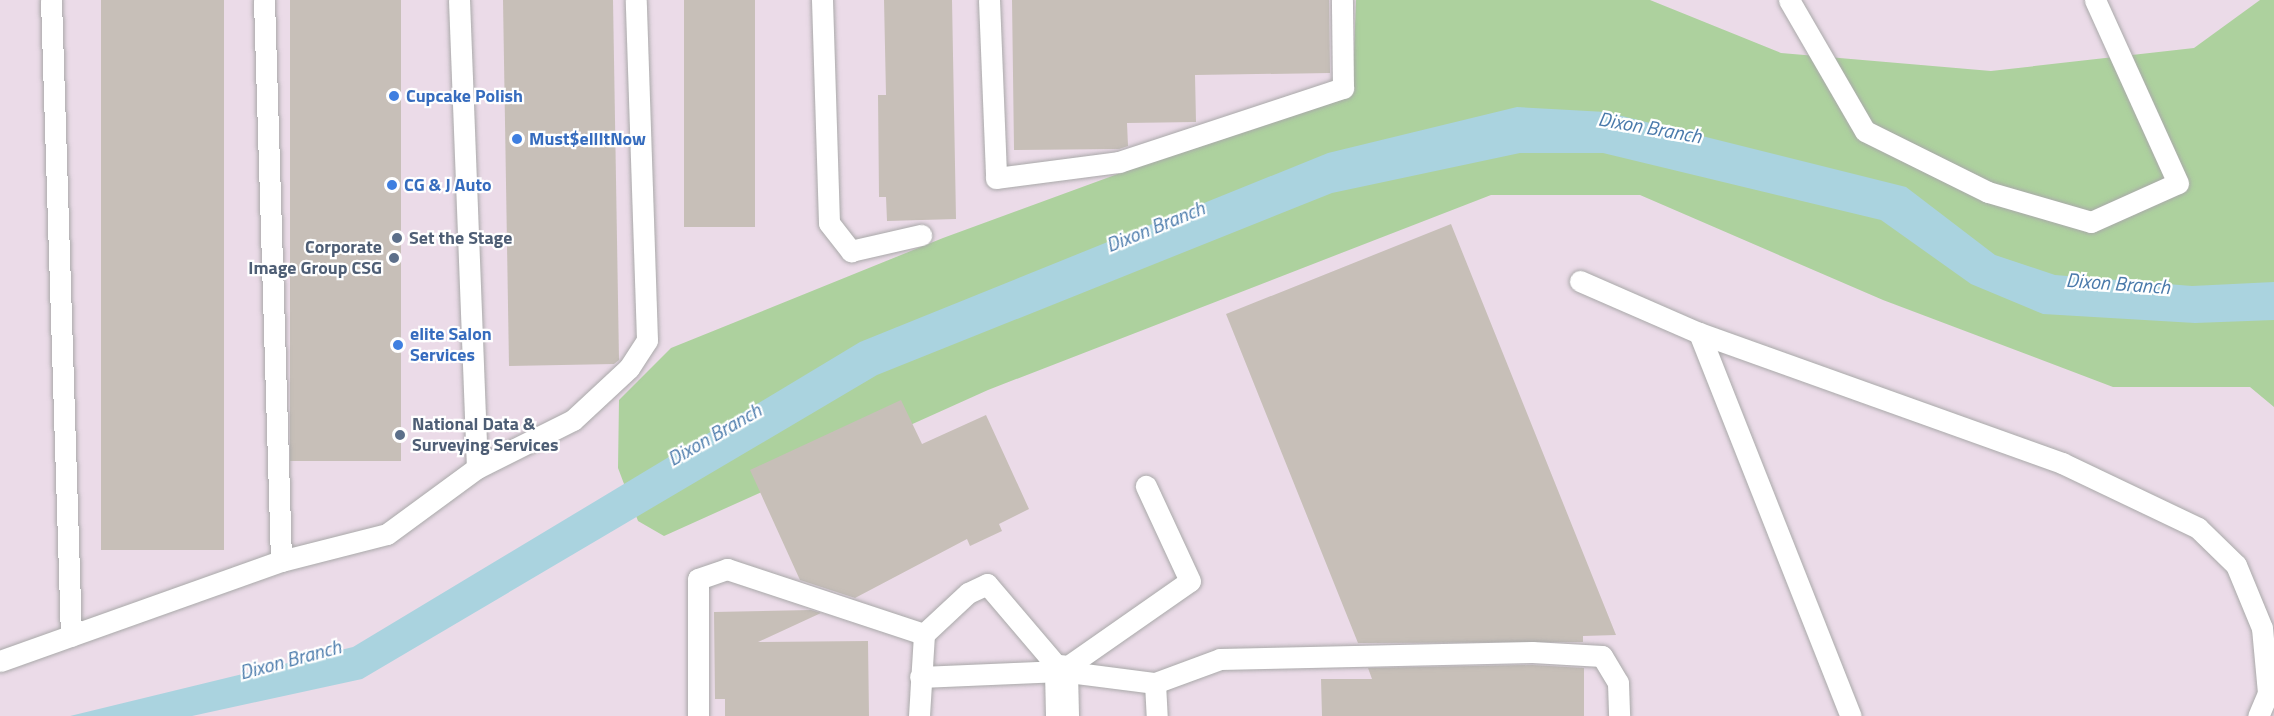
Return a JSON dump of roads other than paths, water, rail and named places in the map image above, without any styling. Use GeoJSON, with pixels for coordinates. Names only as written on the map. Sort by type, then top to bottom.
{"type":"FeatureCollection","features":[{"type":"Feature","properties":{"kind":"street"},"geometry":{"type":"LineString","coordinates":[[1061,672],[1062,716]]}},
{"type":"Feature","properties":{"kind":"lane"},"geometry":{"type":"LineString","coordinates":[[51,0],[71,636]]}},
{"type":"Feature","properties":{"kind":"lane"},"geometry":{"type":"LineString","coordinates":[[264,0],[280,561]]}},
{"type":"Feature","properties":{"kind":"lane"},"geometry":{"type":"LineString","coordinates":[[459,0],[477,468]]}},
{"type":"Feature","properties":{"kind":"lane"},"geometry":{"type":"LineString","coordinates":[[0,661],[280,561],[387,534],[477,468],[573,420],[629,368],[647,340],[636,0]]}},
{"type":"Feature","properties":{"kind":"lane"},"geometry":{"type":"LineString","coordinates":[[822,0],[830,223],[851,251],[921,235]]}},
{"type":"Feature","properties":{"kind":"lane"},"geometry":{"type":"LineString","coordinates":[[988,0],[996,178],[1119,162],[1343,88],[1342,0]]}},
{"type":"Feature","properties":{"kind":"lane"},"geometry":{"type":"LineString","coordinates":[[1789,0],[1865,131],[1988,192],[2091,222],[2178,183],[2095,0]]}},
{"type":"Feature","properties":{"kind":"lane"},"geometry":{"type":"LineString","coordinates":[[1580,281],[1699,333],[2062,464],[2198,528],[2236,565],[2262,628],[2271,694],[2258,716]]}},
{"type":"Feature","properties":{"kind":"lane"},"geometry":{"type":"LineString","coordinates":[[1699,333],[1851,716]]}},
{"type":"Feature","properties":{"kind":"lane"},"geometry":{"type":"LineString","coordinates":[[1061,672],[1190,581],[1146,486]]}},
{"type":"Feature","properties":{"kind":"lane"},"geometry":{"type":"LineString","coordinates":[[698,716],[698,579],[727,569],[924,634]]}},
{"type":"Feature","properties":{"kind":"lane"},"geometry":{"type":"LineString","coordinates":[[919,716],[924,634],[968,593],[987,584],[1061,672]]}},
{"type":"Feature","properties":{"kind":"lane"},"geometry":{"type":"LineString","coordinates":[[920,677],[1061,672],[1155,683],[1220,659],[1532,652],[1602,656],[1618,683],[1619,716]]}},
{"type":"Feature","properties":{"kind":"lane"},"geometry":{"type":"LineString","coordinates":[[1155,683],[1157,716]]}},
{"type":"Feature","properties":{"kind":"water","name":"Dixon Branch"},"geometry":{"type":"Polygon","coordinates":[[[1517,107],[1606,112],[1906,187],[1995,255],[2055,275],[2192,286],[2274,282],[2274,320],[2195,323],[2043,314],[1971,284],[1881,220],[1603,153],[1520,153],[1332,193],[877,375],[362,679],[192,716],[70,716],[353,647],[860,342],[1328,153],[1517,107]]]}},
{"type":"Feature","properties":{"kind":"place","name":"Cupcake Polish"},"geometry":{"type":"Point","coordinates":[394,96]}},
{"type":"Feature","properties":{"kind":"place","name":"Must$ellItNow"},"geometry":{"type":"Point","coordinates":[517,139]}},
{"type":"Feature","properties":{"kind":"place","name":"CG & J Auto"},"geometry":{"type":"Point","coordinates":[392,185]}},
{"type":"Feature","properties":{"kind":"place","name":"Set the Stage"},"geometry":{"type":"Point","coordinates":[397,238]}},
{"type":"Feature","properties":{"kind":"place","name":"Corporate Image Group CSG"},"geometry":{"type":"Point","coordinates":[394,258]}},
{"type":"Feature","properties":{"kind":"place","name":"elite Salon Services"},"geometry":{"type":"Point","coordinates":[398,345]}},
{"type":"Feature","properties":{"kind":"place","name":"National Data & Surveying Services"},"geometry":{"type":"Point","coordinates":[400,435]}}]}
